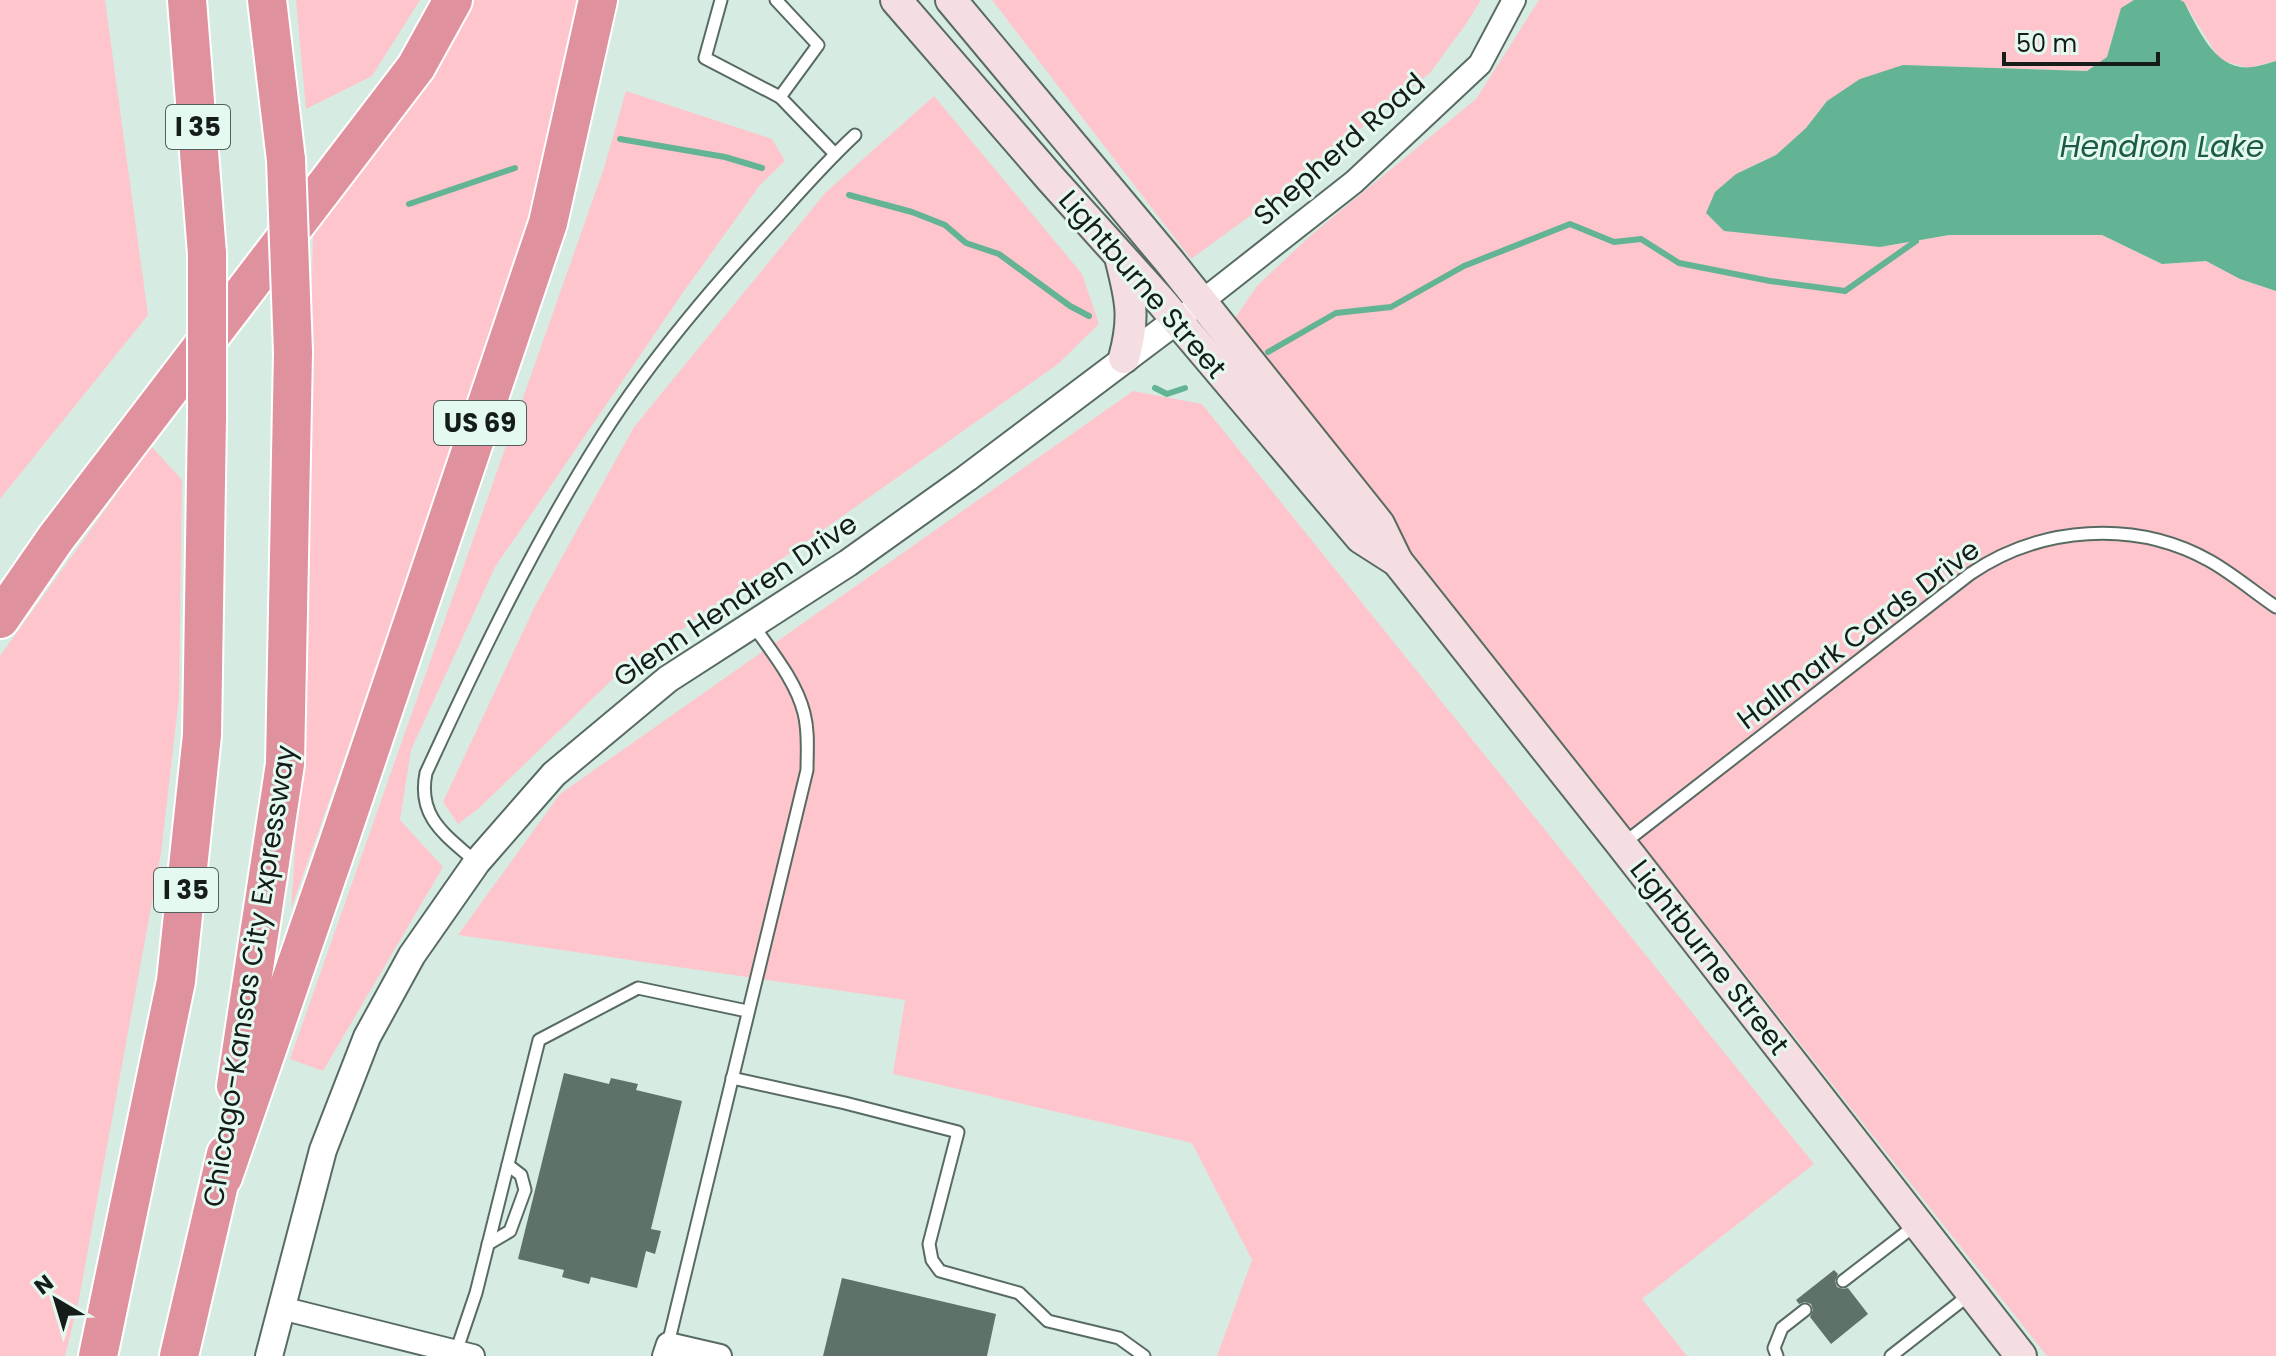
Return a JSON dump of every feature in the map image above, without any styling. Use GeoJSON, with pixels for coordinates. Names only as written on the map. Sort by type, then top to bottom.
{"type":"FeatureCollection","features":[{"type":"Feature","properties":{"kind":"highway","name":"I 35"},"geometry":{"type":"LineString","coordinates":[[98,1356],[176,981],[202,735],[207,254],[187,0]]}},
{"type":"Feature","properties":{"kind":"highway","name":"Chicago-Kansas City Expressway"},"geometry":{"type":"LineString","coordinates":[[179,1356],[223,1177],[285,764],[293,352],[286,160],[267,0]]}},
{"type":"Feature","properties":{"kind":"highway"},"geometry":{"type":"LineString","coordinates":[[0,619],[56,538],[416,67],[453,0]]}},
{"type":"Feature","properties":{"kind":"highway","name":"US 69"},"geometry":{"type":"LineString","coordinates":[[223,1177],[548,223],[598,0]]}},
{"type":"Feature","properties":{"kind":"main road","name":"Lightburne Street"},"geometry":{"type":"LineString","coordinates":[[896,0],[1177,320],[1361,538],[1397,561]]}},
{"type":"Feature","properties":{"kind":"main road","name":"Lightburne Street"},"geometry":{"type":"LineString","coordinates":[[951,0],[1201,302],[1379,524],[1397,561],[2021,1356]]}},
{"type":"Feature","properties":{"kind":"main road"},"geometry":{"type":"LineString","coordinates":[[1119,255],[1130,298],[1132,330],[1124,358]]}},
{"type":"Feature","properties":{"kind":"street","name":"Shepherd Road"},"geometry":{"type":"LineString","coordinates":[[1177,320],[1354,182],[1480,64],[1514,0]]}},
{"type":"Feature","properties":{"kind":"street","name":"Glenn Hendren Drive"},"geometry":{"type":"LineString","coordinates":[[269,1356],[323,1150],[367,1037],[412,955],[477,862],[554,774],[668,679],[848,563],[1177,320]]}},
{"type":"Feature","properties":{"kind":"street"},"geometry":{"type":"LineString","coordinates":[[281,1308],[464,1354]]}},
{"type":"Feature","properties":{"kind":"street"},"geometry":{"type":"LineString","coordinates":[[666,1350],[720,1356]]}},
{"type":"Feature","properties":{"kind":"lane"},"geometry":{"type":"LineString","coordinates":[[721,0],[705,58],[780,97],[835,154]]}},
{"type":"Feature","properties":{"kind":"lane"},"geometry":{"type":"LineString","coordinates":[[776,0],[818,45],[780,97]]}},
{"type":"Feature","properties":{"kind":"lane"},"geometry":{"type":"LineString","coordinates":[[477,862],[427,812],[423,790],[426,773],[481,652],[540,541],[603,434],[667,347],[739,258],[855,135]]}},
{"type":"Feature","properties":{"kind":"lane","name":"Hallmark Cards Drive"},"geometry":{"type":"LineString","coordinates":[[1622,845],[1970,574],[2011,551],[2056,537],[2088,533],[2151,539],[2210,561],[2276,607]]}},
{"type":"Feature","properties":{"kind":"lane"},"geometry":{"type":"LineString","coordinates":[[666,1350],[807,770],[807,729],[803,709],[785,672],[753,624]]}},
{"type":"Feature","properties":{"kind":"lane"},"geometry":{"type":"LineString","coordinates":[[464,1354],[476,1293],[539,1040],[638,988],[747,1011]]}},
{"type":"Feature","properties":{"kind":"lane"},"geometry":{"type":"LineString","coordinates":[[732,1078],[958,1132],[929,1244],[932,1260],[940,1271],[1019,1293],[1048,1321],[1119,1338],[1144,1356]]}},
{"type":"Feature","properties":{"kind":"lane"},"geometry":{"type":"LineString","coordinates":[[488,1244],[510,1231],[525,1190],[521,1175],[508,1165]]}},
{"type":"Feature","properties":{"kind":"lane"},"geometry":{"type":"LineString","coordinates":[[1843,1281],[1917,1224]]}},
{"type":"Feature","properties":{"kind":"lane"},"geometry":{"type":"LineString","coordinates":[[1891,1356],[1971,1293]]}},
{"type":"Feature","properties":{"kind":"lane"},"geometry":{"type":"LineString","coordinates":[[1777,1356],[1774,1348],[1782,1328],[1805,1310]]}},
{"type":"Feature","properties":{"kind":"shaded area"},"geometry":{"type":"Polygon","coordinates":[[[0,0],[105,0],[148,315],[0,499],[0,0]]]}},
{"type":"Feature","properties":{"kind":"shaded area"},"geometry":{"type":"Polygon","coordinates":[[[296,0],[420,0],[372,76],[306,109],[296,0]]]}},
{"type":"Feature","properties":{"kind":"shaded area"},"geometry":{"type":"Polygon","coordinates":[[[472,0],[582,0],[545,160],[497,326],[291,909],[301,762],[313,234],[409,105],[472,0]]]}},
{"type":"Feature","properties":{"kind":"shaded area"},"geometry":{"type":"Polygon","coordinates":[[[992,0],[1481,0],[1430,73],[1276,197],[1191,259],[992,0]]]}},
{"type":"Feature","properties":{"kind":"shaded area"},"geometry":{"type":"Polygon","coordinates":[[[1539,0],[2134,0],[2121,9],[2107,57],[2088,71],[1903,65],[1827,101],[1806,128],[1776,155],[1736,174],[1880,247],[1949,235],[2102,235],[2162,264],[2206,261],[2240,279],[2276,291],[2276,1356],[2047,1356],[1252,350],[1235,318],[1257,286],[1310,236],[1476,99],[1539,0]]]}},
{"type":"Feature","properties":{"kind":"shaded area"},"geometry":{"type":"Polygon","coordinates":[[[2180,0],[2276,0],[2276,61],[2248,68],[2220,60],[2180,0]]]}},
{"type":"Feature","properties":{"kind":"shaded area"},"geometry":{"type":"Polygon","coordinates":[[[626,91],[772,139],[785,161],[760,185],[682,294],[495,567],[411,750],[400,820],[443,867],[323,1071],[290,1059],[604,168],[626,91]]]}},
{"type":"Feature","properties":{"kind":"shaded area"},"geometry":{"type":"Polygon","coordinates":[[[934,96],[1082,274],[1099,324],[1058,364],[616,676],[479,808],[458,824],[443,802],[535,606],[634,427],[826,192],[934,96]]]}},
{"type":"Feature","properties":{"kind":"shaded area"},"geometry":{"type":"Polygon","coordinates":[[[1133,391],[1202,404],[1814,1164],[1642,1299],[1687,1356],[1217,1356],[1252,1260],[1192,1143],[893,1074],[905,1000],[458,935],[560,794],[1133,391]]]}},
{"type":"Feature","properties":{"kind":"shaded area"},"geometry":{"type":"Polygon","coordinates":[[[151,446],[182,480],[179,697],[161,853],[78,1304],[65,1356],[0,1356],[0,656],[151,446]]]}},
{"type":"Feature","properties":{"kind":"water","name":"Hendron Lake"},"geometry":{"type":"Polygon","coordinates":[[[2134,0],[2184,2],[2209,46],[2228,63],[2252,67],[2276,61],[2276,291],[2240,279],[2206,261],[2162,264],[2102,235],[1949,235],[1880,247],[1724,231],[1706,213],[1715,192],[1736,174],[1776,155],[1806,128],[1827,101],[1860,79],[1903,65],[2087,71],[2107,57],[2121,8],[2134,0]]]}},
{"type":"Feature","properties":{"kind":"building"},"geometry":{"type":"Polygon","coordinates":[[[564,1073],[609,1084],[611,1078],[638,1084],[636,1090],[682,1101],[651,1229],[661,1231],[655,1254],[646,1251],[637,1288],[591,1277],[589,1284],[562,1277],[564,1270],[518,1259],[564,1073]]]}},
{"type":"Feature","properties":{"kind":"building"},"geometry":{"type":"Polygon","coordinates":[[[1834,1270],[1838,1274],[1835,1281],[1837,1287],[1848,1288],[1868,1314],[1831,1344],[1810,1317],[1813,1310],[1811,1304],[1799,1304],[1796,1300],[1834,1270]]]}},
{"type":"Feature","properties":{"kind":"building"},"geometry":{"type":"Polygon","coordinates":[[[842,1278],[996,1314],[987,1356],[823,1356],[842,1278]]]}},
{"type":"Feature","properties":{"kind":"waterway"},"geometry":{"type":"LineString","coordinates":[[620,139],[725,157],[762,168]]}},
{"type":"Feature","properties":{"kind":"waterway"},"geometry":{"type":"LineString","coordinates":[[409,204],[515,168]]}},
{"type":"Feature","properties":{"kind":"waterway"},"geometry":{"type":"LineString","coordinates":[[849,195],[912,212],[945,225],[966,243],[999,254],[1070,306],[1089,316]]}},
{"type":"Feature","properties":{"kind":"waterway"},"geometry":{"type":"LineString","coordinates":[[1268,352],[1336,313],[1391,307],[1464,266],[1570,224],[1614,242],[1641,239],[1679,263],[1770,281],[1845,291],[1916,241]]}},
{"type":"Feature","properties":{"kind":"waterway"},"geometry":{"type":"LineString","coordinates":[[1155,388],[1167,394],[1185,388]]}}]}
